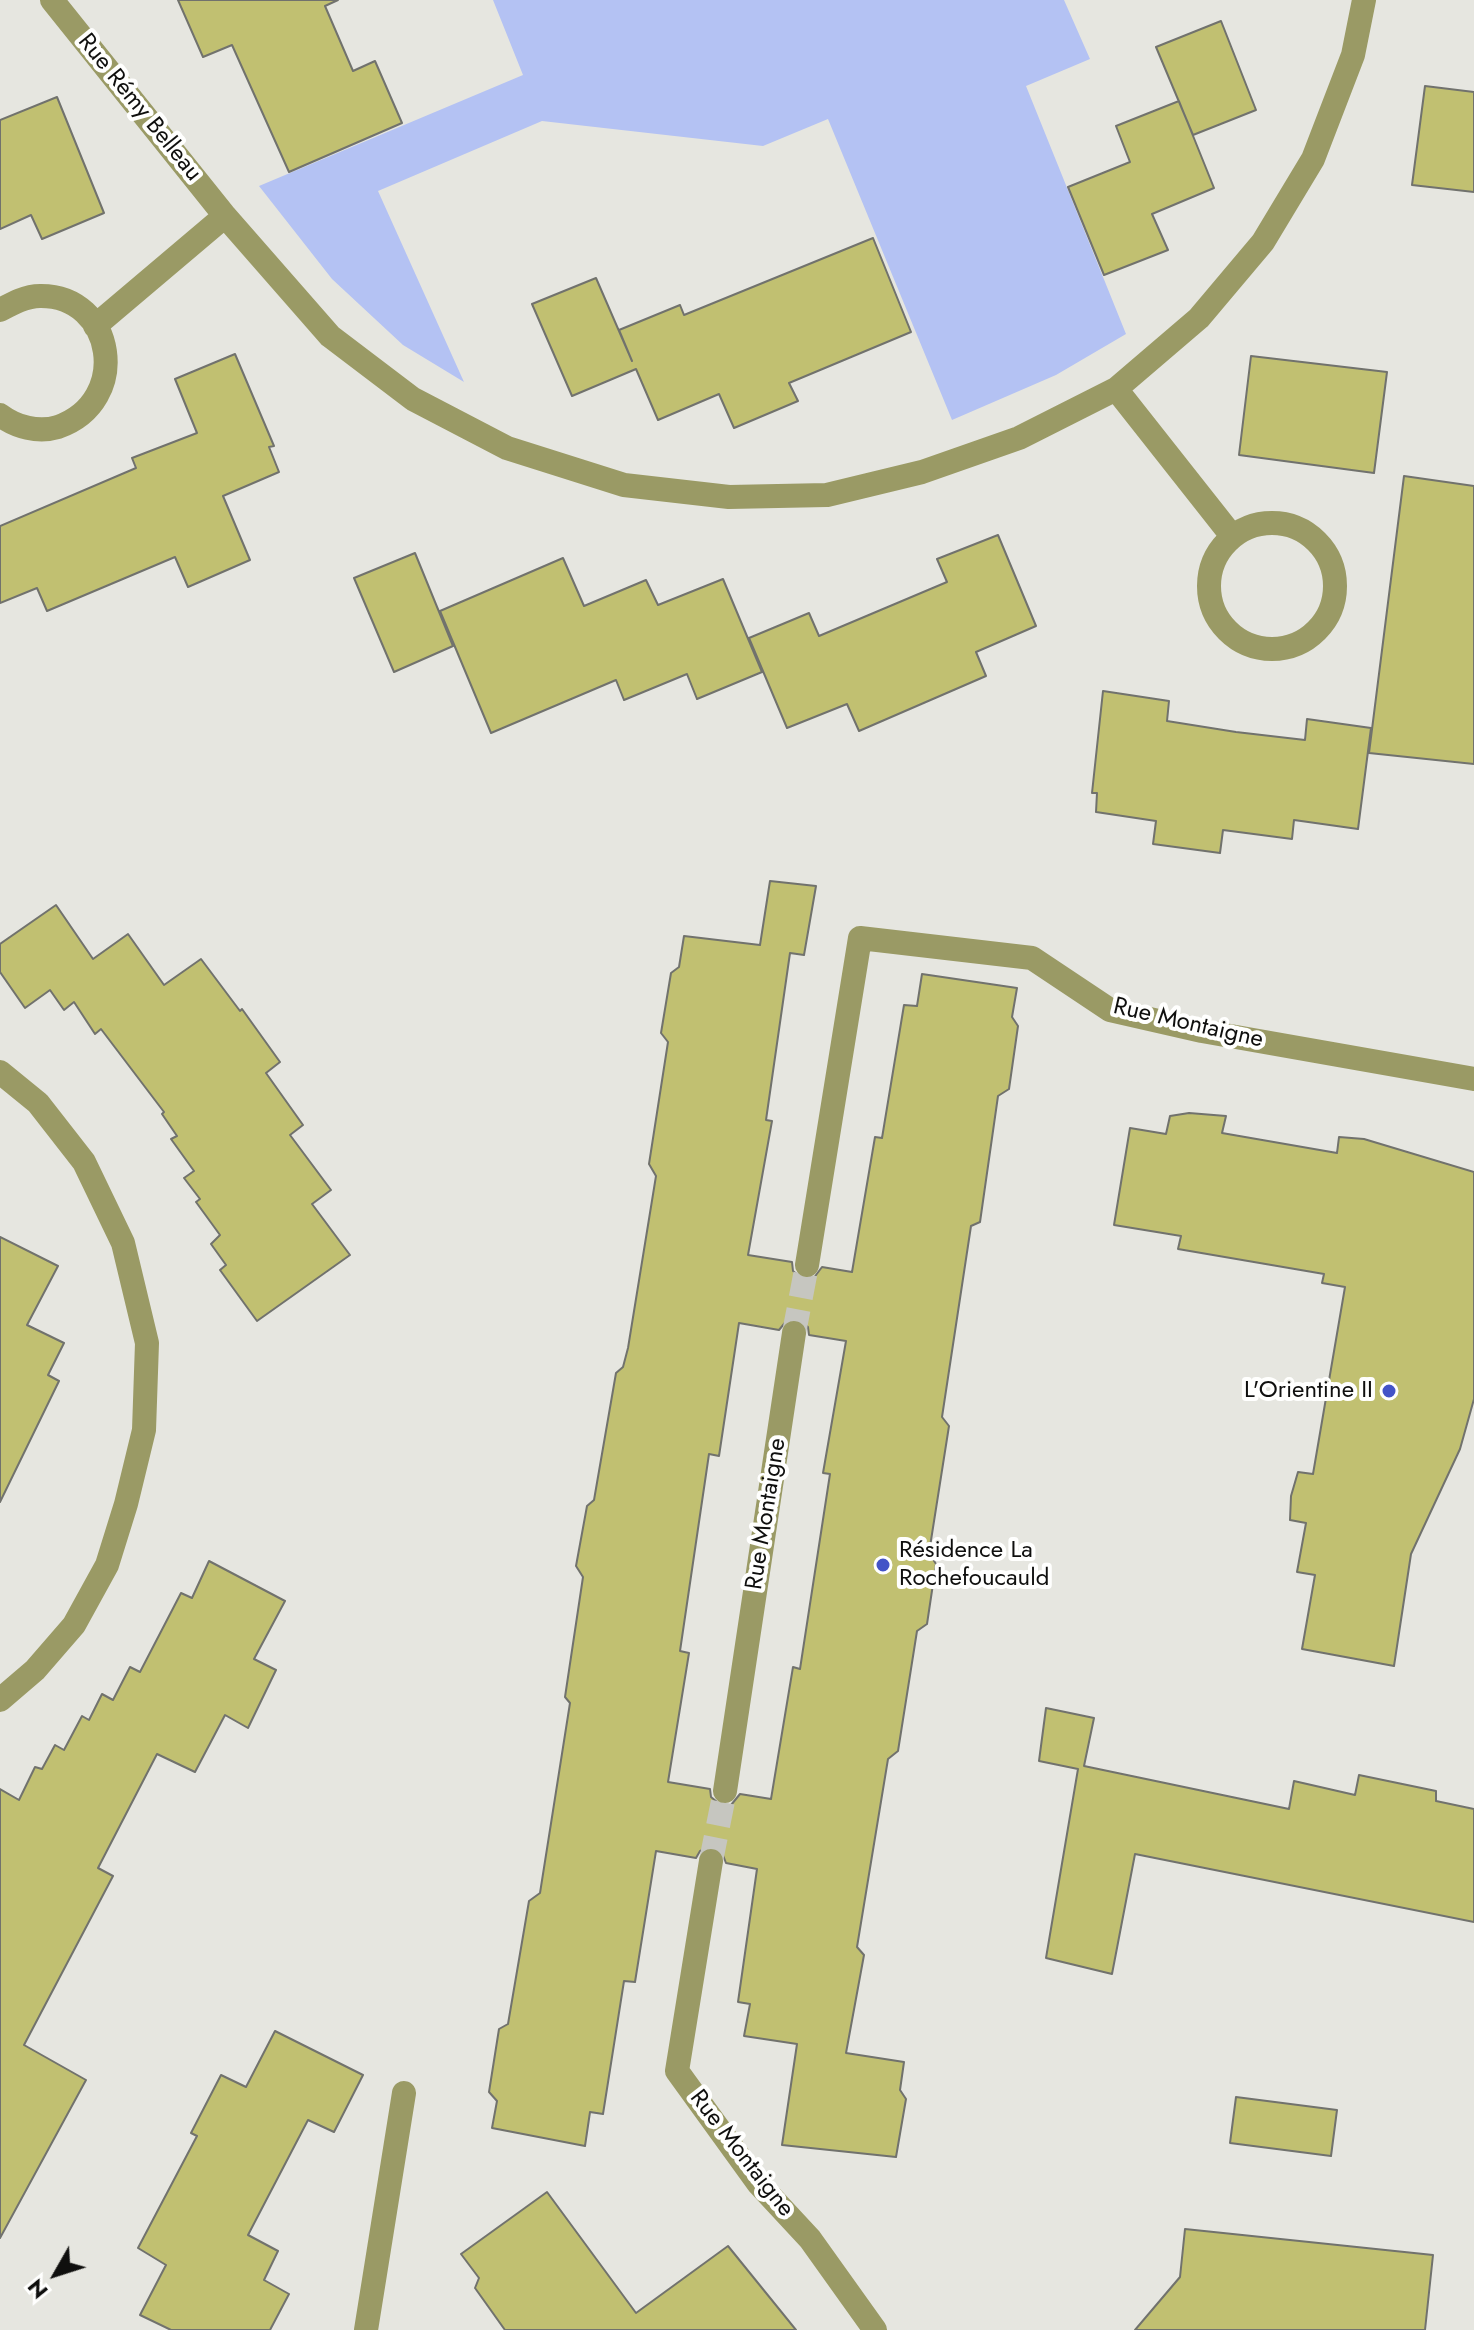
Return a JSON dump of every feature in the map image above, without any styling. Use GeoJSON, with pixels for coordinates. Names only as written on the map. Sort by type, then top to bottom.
{"type":"FeatureCollection","features":[{"type":"Feature","properties":{"kind":"street","name":"Rue Rémy Belleau"},"geometry":{"type":"LineString","coordinates":[[52,0],[225,216],[330,336],[413,399],[507,448],[624,485],[729,497],[827,495],[922,472],[1019,438],[1116,389],[1199,318],[1263,242],[1313,159],[1353,55],[1364,0]]}},
{"type":"Feature","properties":{"kind":"street"},"geometry":{"type":"LineString","coordinates":[[95,326],[225,216]]}},
{"type":"Feature","properties":{"kind":"street"},"geometry":{"type":"LineString","coordinates":[[0,310],[19,300],[40,296],[61,300],[80,310],[95,326],[105,345],[106,368],[101,389],[89,408],[72,422],[51,429],[29,428],[0,415]]}},
{"type":"Feature","properties":{"kind":"street"},"geometry":{"type":"LineString","coordinates":[[1116,389],[1232,536]]}},
{"type":"Feature","properties":{"kind":"street"},"geometry":{"type":"LineString","coordinates":[[1271,522],[1291,525],[1309,535],[1324,550],[1333,569],[1336,590],[1331,611],[1320,629],[1303,642],[1283,649],[1261,649],[1241,642],[1224,629],[1212,611],[1208,590],[1218,551],[1232,536],[1271,522]]}},
{"type":"Feature","properties":{"kind":"street","name":"Rue Montaigne"},"geometry":{"type":"LineString","coordinates":[[807,1265],[860,938],[1032,958],[1110,1010],[1202,1031],[1474,1079]]}},
{"type":"Feature","properties":{"kind":"street"},"geometry":{"type":"LineString","coordinates":[[0,1072],[38,1103],[84,1162],[123,1243],[147,1343],[144,1430],[107,1565],[74,1625],[35,1670],[0,1700]]}},
{"type":"Feature","properties":{"kind":"street","name":"Rue Montaigne"},"geometry":{"type":"LineString","coordinates":[[725,1791],[794,1333]]}},
{"type":"Feature","properties":{"kind":"street","name":"Rue Montaigne"},"geometry":{"type":"LineString","coordinates":[[711,1861],[677,2071],[758,2183],[810,2239],[875,2330]]}},
{"type":"Feature","properties":{"kind":"street"},"geometry":{"type":"LineString","coordinates":[[366,2330],[404,2093]]}},
{"type":"Feature","properties":{"kind":"shaded area"},"geometry":{"type":"Polygon","coordinates":[[[493,0],[1064,0],[1090,59],[1026,86],[1126,334],[1056,375],[952,420],[828,119],[763,146],[542,121],[378,191],[464,382],[403,345],[332,279],[259,186],[523,75],[493,0]]]}},
{"type":"Feature","properties":{"kind":"building"},"geometry":{"type":"Polygon","coordinates":[[[178,0],[338,0],[325,6],[353,71],[375,61],[402,123],[289,172],[232,45],[203,57],[178,0]]]}},
{"type":"Feature","properties":{"kind":"building"},"geometry":{"type":"Polygon","coordinates":[[[1221,21],[1256,110],[1193,135],[1156,47],[1221,21]]]}},
{"type":"Feature","properties":{"kind":"building"},"geometry":{"type":"Polygon","coordinates":[[[1425,86],[1474,92],[1474,192],[1412,185],[1425,86]]]}},
{"type":"Feature","properties":{"kind":"building"},"geometry":{"type":"Polygon","coordinates":[[[57,97],[104,213],[42,239],[31,215],[0,229],[0,120],[57,97]]]}},
{"type":"Feature","properties":{"kind":"building"},"geometry":{"type":"Polygon","coordinates":[[[1179,101],[1214,188],[1152,214],[1168,250],[1104,275],[1068,187],[1130,162],[1116,126],[1179,101]]]}},
{"type":"Feature","properties":{"kind":"building"},"geometry":{"type":"Polygon","coordinates":[[[873,238],[911,332],[789,383],[798,401],[734,428],[719,394],[658,420],[636,369],[572,396],[532,304],[596,278],[632,361],[619,330],[680,305],[684,315],[873,238]]]}},
{"type":"Feature","properties":{"kind":"building"},"geometry":{"type":"Polygon","coordinates":[[[235,354],[274,446],[269,447],[279,472],[223,496],[250,560],[188,587],[175,557],[47,611],[37,588],[0,603],[0,526],[136,468],[132,458],[197,433],[175,379],[235,354]]]}},
{"type":"Feature","properties":{"kind":"building"},"geometry":{"type":"Polygon","coordinates":[[[1251,356],[1387,372],[1374,473],[1239,455],[1251,356]]]}},
{"type":"Feature","properties":{"kind":"building"},"geometry":{"type":"Polygon","coordinates":[[[1404,476],[1474,486],[1474,764],[1369,753],[1404,476]]]}},
{"type":"Feature","properties":{"kind":"building"},"geometry":{"type":"Polygon","coordinates":[[[998,535],[1036,626],[976,652],[986,676],[859,731],[847,704],[787,728],[749,638],[809,613],[819,636],[947,582],[937,559],[998,535]]]}},
{"type":"Feature","properties":{"kind":"building"},"geometry":{"type":"Polygon","coordinates":[[[415,553],[453,646],[394,672],[354,578],[415,553]]]}},
{"type":"Feature","properties":{"kind":"building"},"geometry":{"type":"Polygon","coordinates":[[[563,558],[584,606],[646,580],[658,605],[723,579],[762,672],[697,699],[687,674],[624,700],[616,680],[491,733],[440,611],[563,558]]]}},
{"type":"Feature","properties":{"kind":"building"},"geometry":{"type":"Polygon","coordinates":[[[1103,691],[1169,701],[1167,721],[1236,732],[1305,740],[1307,719],[1371,728],[1358,829],[1294,820],[1292,839],[1223,830],[1220,853],[1153,844],[1156,821],[1096,812],[1097,793],[1092,793],[1103,691]]]}},
{"type":"Feature","properties":{"kind":"building","name":"Résidence La Rochefoucauld"},"geometry":{"type":"Polygon","coordinates":[[[770,881],[816,886],[804,955],[790,953],[766,1120],[772,1121],[748,1255],[792,1262],[793,1271],[804,1280],[813,1279],[822,1267],[852,1272],[875,1137],[882,1138],[904,1005],[917,1006],[922,974],[1017,988],[1012,1017],[1018,1026],[1009,1089],[998,1096],[980,1222],[971,1226],[942,1417],[949,1426],[929,1553],[936,1564],[927,1624],[917,1631],[898,1751],[888,1759],[857,1947],[864,1955],[846,2053],[904,2062],[900,2090],[906,2099],[896,2157],[782,2145],[797,2044],[744,2036],[750,2004],[738,2002],[757,1869],[726,1863],[721,1850],[713,1846],[700,1851],[696,1858],[656,1851],[635,1982],[624,1981],[603,2114],[590,2112],[585,2146],[492,2128],[497,2101],[489,2092],[499,2029],[508,2024],[529,1901],[540,1893],[570,1703],[565,1697],[583,1577],[576,1566],[587,1506],[594,1500],[616,1373],[623,1367],[628,1348],[656,1176],[649,1164],[668,1042],[661,1033],[671,973],[679,967],[684,936],[760,945],[770,881]],[[797,1318],[788,1319],[779,1330],[739,1323],[719,1456],[709,1454],[680,1651],[689,1653],[668,1782],[710,1789],[711,1797],[722,1806],[731,1805],[740,1794],[771,1799],[793,1667],[800,1669],[830,1474],[823,1473],[846,1341],[809,1335],[808,1327],[797,1318]]]}},
{"type":"Feature","properties":{"kind":"building"},"geometry":{"type":"Polygon","coordinates":[[[56,905],[93,959],[128,934],[164,985],[201,959],[280,1062],[266,1073],[303,1125],[290,1135],[331,1190],[312,1204],[350,1255],[257,1321],[220,1270],[226,1265],[211,1244],[220,1235],[196,1202],[200,1199],[184,1178],[194,1171],[171,1139],[177,1136],[162,1114],[164,1112],[101,1029],[95,1034],[74,1002],[64,1010],[50,990],[25,1008],[0,972],[0,944],[56,905]]]}},
{"type":"Feature","properties":{"kind":"building","name":"L'Orientine II"},"geometry":{"type":"Polygon","coordinates":[[[1189,1113],[1226,1116],[1222,1133],[1337,1153],[1339,1137],[1364,1139],[1474,1172],[1474,1399],[1460,1449],[1411,1554],[1394,1666],[1302,1649],[1315,1575],[1297,1572],[1306,1523],[1290,1520],[1291,1496],[1298,1472],[1313,1474],[1345,1287],[1322,1283],[1324,1274],[1178,1249],[1181,1236],[1114,1225],[1130,1128],[1166,1134],[1170,1116],[1189,1113]]]}},
{"type":"Feature","properties":{"kind":"building"},"geometry":{"type":"Polygon","coordinates":[[[0,1237],[58,1266],[27,1325],[64,1343],[48,1375],[59,1381],[0,1502],[0,1237]]]}},
{"type":"Feature","properties":{"kind":"building"},"geometry":{"type":"Polygon","coordinates":[[[209,1561],[285,1601],[254,1659],[276,1670],[248,1728],[225,1715],[195,1772],[157,1754],[98,1868],[113,1876],[24,2045],[86,2080],[0,2238],[0,1789],[19,1800],[35,1767],[42,1769],[55,1745],[64,1750],[82,1716],[89,1720],[102,1694],[113,1700],[130,1667],[140,1672],[181,1593],[192,1598],[209,1561]]]}},
{"type":"Feature","properties":{"kind":"building"},"geometry":{"type":"Polygon","coordinates":[[[1046,1708],[1094,1718],[1084,1766],[1289,1809],[1294,1781],[1355,1795],[1359,1775],[1436,1791],[1436,1801],[1474,1809],[1474,1922],[1135,1854],[1112,1974],[1046,1958],[1078,1769],[1039,1761],[1046,1708]]]}},
{"type":"Feature","properties":{"kind":"building"},"geometry":{"type":"Polygon","coordinates":[[[275,2031],[363,2075],[334,2132],[308,2120],[248,2235],[278,2251],[264,2280],[289,2294],[270,2330],[171,2330],[140,2315],[166,2265],[138,2248],[197,2136],[191,2133],[221,2075],[246,2087],[275,2031]]]}},
{"type":"Feature","properties":{"kind":"building"},"geometry":{"type":"Polygon","coordinates":[[[1236,2097],[1337,2110],[1331,2156],[1230,2143],[1236,2097]]]}},
{"type":"Feature","properties":{"kind":"building"},"geometry":{"type":"Polygon","coordinates":[[[547,2192],[636,2313],[728,2246],[796,2330],[505,2330],[475,2288],[479,2278],[461,2254],[547,2192]]]}},
{"type":"Feature","properties":{"kind":"building"},"geometry":{"type":"Polygon","coordinates":[[[1185,2229],[1433,2255],[1425,2330],[1135,2330],[1180,2277],[1185,2229]]]}},
{"type":"Feature","properties":{"kind":"tunnel"},"geometry":{"type":"LineString","coordinates":[[794,1333],[807,1265]]}},
{"type":"Feature","properties":{"kind":"tunnel"},"geometry":{"type":"LineString","coordinates":[[711,1861],[725,1791]]}},
{"type":"Feature","properties":{"kind":"place","name":"L'Orientine II"},"geometry":{"type":"Point","coordinates":[1389,1391]}},
{"type":"Feature","properties":{"kind":"place","name":"Résidence La Rochefoucauld"},"geometry":{"type":"Point","coordinates":[883,1565]}}]}
